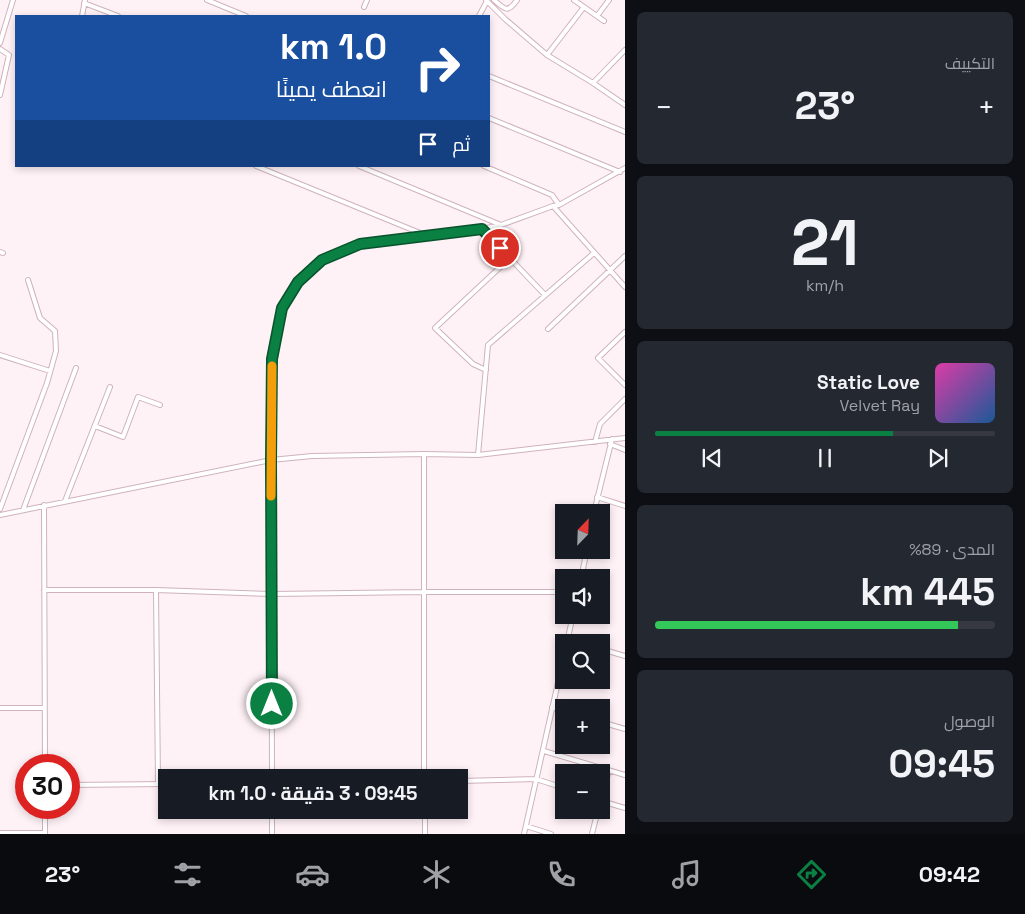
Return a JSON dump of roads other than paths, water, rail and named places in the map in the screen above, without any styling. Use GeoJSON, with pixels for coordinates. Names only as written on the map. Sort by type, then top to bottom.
{"type":"FeatureCollection","features":[{"type":"Feature","properties":{"kind":"street"},"geometry":{"type":"LineString","coordinates":[[0,44],[13,0]]}},
{"type":"Feature","properties":{"kind":"street"},"geometry":{"type":"LineString","coordinates":[[207,0],[244,15]]}},
{"type":"Feature","properties":{"kind":"street"},"geometry":{"type":"LineString","coordinates":[[364,7],[367,0]]}},
{"type":"Feature","properties":{"kind":"street"},"geometry":{"type":"LineString","coordinates":[[494,0],[502,7],[508,9],[517,0]]}},
{"type":"Feature","properties":{"kind":"street"},"geometry":{"type":"LineString","coordinates":[[574,0],[604,21]]}},
{"type":"Feature","properties":{"kind":"street"},"geometry":{"type":"LineString","coordinates":[[597,16],[610,0]]}},
{"type":"Feature","properties":{"kind":"street"},"geometry":{"type":"LineString","coordinates":[[82,15],[85,1],[116,15]]}},
{"type":"Feature","properties":{"kind":"street"},"geometry":{"type":"LineString","coordinates":[[480,15],[487,1],[547,55],[593,82],[625,105]]}},
{"type":"Feature","properties":{"kind":"street"},"geometry":{"type":"LineString","coordinates":[[547,55],[584,7]]}},
{"type":"Feature","properties":{"kind":"street"},"geometry":{"type":"LineString","coordinates":[[0,49],[15,56]]}},
{"type":"Feature","properties":{"kind":"street"},"geometry":{"type":"LineString","coordinates":[[593,82],[625,50]]}},
{"type":"Feature","properties":{"kind":"street"},"geometry":{"type":"LineString","coordinates":[[0,95],[10,55],[7,53]]}},
{"type":"Feature","properties":{"kind":"street"},"geometry":{"type":"LineString","coordinates":[[490,76],[625,132]]}},
{"type":"Feature","properties":{"kind":"street"},"geometry":{"type":"LineString","coordinates":[[490,118],[620,172]]}},
{"type":"Feature","properties":{"kind":"street"},"geometry":{"type":"LineString","coordinates":[[258,167],[426,236]]}},
{"type":"Feature","properties":{"kind":"street"},"geometry":{"type":"LineString","coordinates":[[361,167],[501,225]]}},
{"type":"Feature","properties":{"kind":"street"},"geometry":{"type":"LineString","coordinates":[[486,167],[552,195],[559,205]]}},
{"type":"Feature","properties":{"kind":"street"},"geometry":{"type":"LineString","coordinates":[[272,769],[272,359],[282,308],[298,282],[322,260],[360,244],[501,225],[559,205],[625,168]]}},
{"type":"Feature","properties":{"kind":"street"},"geometry":{"type":"LineString","coordinates":[[553,206],[625,287]]}},
{"type":"Feature","properties":{"kind":"street"},"geometry":{"type":"LineString","coordinates":[[482,229],[545,295]]}},
{"type":"Feature","properties":{"kind":"street"},"geometry":{"type":"LineString","coordinates":[[478,456],[488,345],[594,253]]}},
{"type":"Feature","properties":{"kind":"street"},"geometry":{"type":"LineString","coordinates":[[548,329],[625,256]]}},
{"type":"Feature","properties":{"kind":"street"},"geometry":{"type":"LineString","coordinates":[[486,370],[473,364],[435,328],[510,258]]}},
{"type":"Feature","properties":{"kind":"street"},"geometry":{"type":"LineString","coordinates":[[0,509],[56,351],[55,331],[40,318],[28,280]]}},
{"type":"Feature","properties":{"kind":"street"},"geometry":{"type":"LineString","coordinates":[[625,332],[598,358],[625,384]]}},
{"type":"Feature","properties":{"kind":"street"},"geometry":{"type":"LineString","coordinates":[[0,355],[50,371]]}},
{"type":"Feature","properties":{"kind":"street"},"geometry":{"type":"LineString","coordinates":[[23,510],[76,368]]}},
{"type":"Feature","properties":{"kind":"street"},"geometry":{"type":"LineString","coordinates":[[65,501],[110,387]]}},
{"type":"Feature","properties":{"kind":"street"},"geometry":{"type":"LineString","coordinates":[[95,426],[123,437],[138,397],[160,405]]}},
{"type":"Feature","properties":{"kind":"street"},"geometry":{"type":"LineString","coordinates":[[595,442],[600,424],[625,399]]}},
{"type":"Feature","properties":{"kind":"street"},"geometry":{"type":"LineString","coordinates":[[0,514],[271,460],[312,456],[424,454],[478,456],[625,438]]}},
{"type":"Feature","properties":{"kind":"street"},"geometry":{"type":"LineString","coordinates":[[596,504],[612,439]]}},
{"type":"Feature","properties":{"kind":"street"},"geometry":{"type":"LineString","coordinates":[[610,444],[625,450]]}},
{"type":"Feature","properties":{"kind":"street"},"geometry":{"type":"LineString","coordinates":[[424,454],[424,769]]}},
{"type":"Feature","properties":{"kind":"street"},"geometry":{"type":"LineString","coordinates":[[597,497],[625,506]]}},
{"type":"Feature","properties":{"kind":"street"},"geometry":{"type":"LineString","coordinates":[[44,506],[45,754]]}},
{"type":"Feature","properties":{"kind":"street"},"geometry":{"type":"LineString","coordinates":[[44,590],[156,590],[272,594],[555,592]]}},
{"type":"Feature","properties":{"kind":"street"},"geometry":{"type":"LineString","coordinates":[[80,785],[158,784],[156,590]]}},
{"type":"Feature","properties":{"kind":"street"},"geometry":{"type":"LineString","coordinates":[[610,652],[625,656]]}},
{"type":"Feature","properties":{"kind":"street"},"geometry":{"type":"LineString","coordinates":[[524,834],[544,751],[556,689]]}},
{"type":"Feature","properties":{"kind":"street"},"geometry":{"type":"LineString","coordinates":[[0,708],[44,708]]}},
{"type":"Feature","properties":{"kind":"street"},"geometry":{"type":"LineString","coordinates":[[610,724],[625,728]]}},
{"type":"Feature","properties":{"kind":"street"},"geometry":{"type":"LineString","coordinates":[[544,751],[588,764]]}},
{"type":"Feature","properties":{"kind":"street"},"geometry":{"type":"LineString","coordinates":[[610,770],[625,775]]}},
{"type":"Feature","properties":{"kind":"street"},"geometry":{"type":"LineString","coordinates":[[468,780],[536,780],[555,785]]}},
{"type":"Feature","properties":{"kind":"street"},"geometry":{"type":"LineString","coordinates":[[610,803],[625,808]]}},
{"type":"Feature","properties":{"kind":"street"},"geometry":{"type":"LineString","coordinates":[[0,834],[45,834],[45,819]]}},
{"type":"Feature","properties":{"kind":"street"},"geometry":{"type":"LineString","coordinates":[[272,819],[272,834]]}},
{"type":"Feature","properties":{"kind":"street"},"geometry":{"type":"LineString","coordinates":[[425,819],[425,834]]}},
{"type":"Feature","properties":{"kind":"street"},"geometry":{"type":"LineString","coordinates":[[592,834],[596,819]]}},
{"type":"Feature","properties":{"kind":"street"},"geometry":{"type":"LineString","coordinates":[[526,826],[551,834]]}}]}
